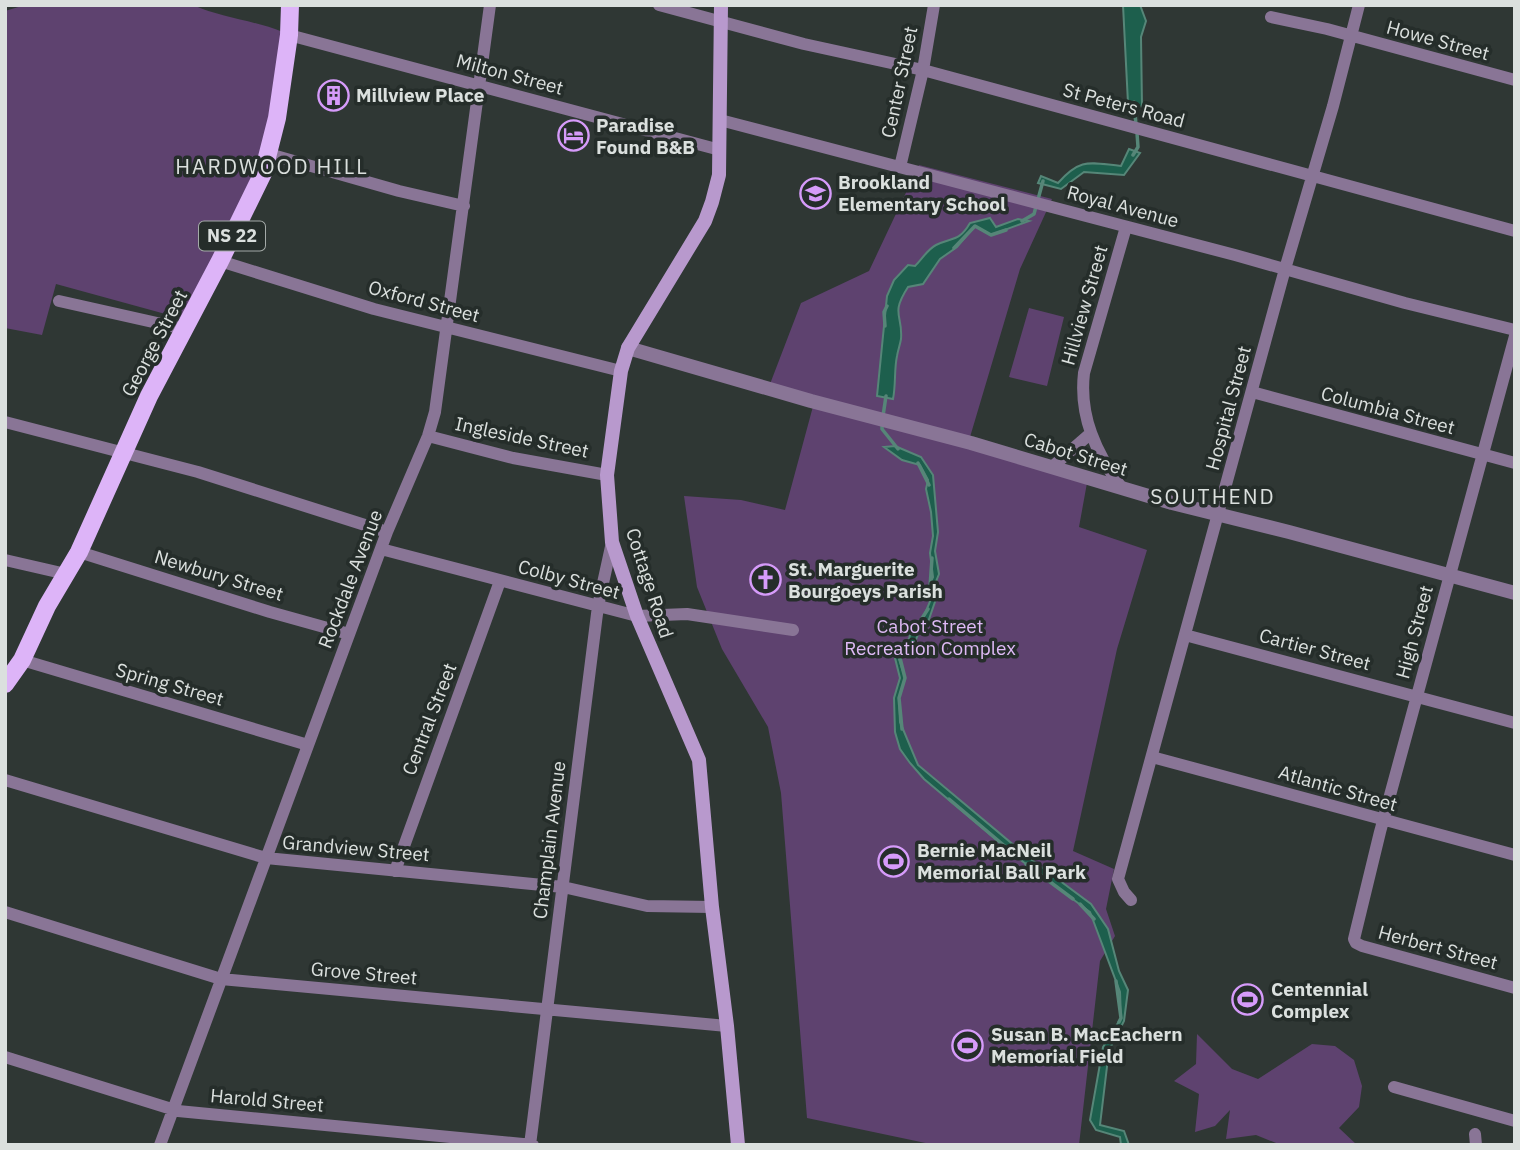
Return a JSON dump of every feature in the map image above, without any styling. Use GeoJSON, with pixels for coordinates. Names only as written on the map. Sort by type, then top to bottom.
{"type":"FeatureCollection","features":[{"type":"Feature","properties":{"kind":"main road","name":"George Street"},"geometry":{"type":"LineString","coordinates":[[5,684],[22,660],[47,606],[79,552],[156,381],[263,173],[277,118],[289,35],[290,5]]}},
{"type":"Feature","properties":{"kind":"main road","name":"Cottage Road"},"geometry":{"type":"LineString","coordinates":[[721,5],[723,22],[719,175],[705,221],[628,348],[621,371],[607,475],[612,542],[636,616],[699,760],[738,1145]]}},
{"type":"Feature","properties":{"kind":"street","name":"Rockdale Avenue"},"geometry":{"type":"LineString","coordinates":[[160,1145],[380,549],[428,436],[435,412],[491,5]]}},
{"type":"Feature","properties":{"kind":"street","name":"St Peters Road"},"geometry":{"type":"LineString","coordinates":[[659,5],[804,44],[923,70],[1515,231]]}},
{"type":"Feature","properties":{"kind":"street","name":"Center Street"},"geometry":{"type":"LineString","coordinates":[[900,167],[923,70],[934,5]]}},
{"type":"Feature","properties":{"kind":"street","name":"Hospital Street"},"geometry":{"type":"LineString","coordinates":[[1131,900],[1118,879],[1359,5]]}},
{"type":"Feature","properties":{"kind":"street","name":"Howe Street"},"geometry":{"type":"LineString","coordinates":[[1271,17],[1515,80]]}},
{"type":"Feature","properties":{"kind":"street","name":"Milton Street"},"geometry":{"type":"LineString","coordinates":[[289,35],[720,150]]}},
{"type":"Feature","properties":{"kind":"street","name":"Royal Avenue"},"geometry":{"type":"LineString","coordinates":[[720,120],[1515,330]]}},
{"type":"Feature","properties":{"kind":"street"},"geometry":{"type":"LineString","coordinates":[[269,154],[399,191],[464,206]]}},
{"type":"Feature","properties":{"kind":"street","name":"Hillview Street"},"geometry":{"type":"LineString","coordinates":[[1121,487],[1107,469],[1091,433],[1083,404],[1084,373],[1126,228]]}},
{"type":"Feature","properties":{"kind":"street","name":"Oxford Street"},"geometry":{"type":"LineString","coordinates":[[220,261],[374,309],[621,371]]}},
{"type":"Feature","properties":{"kind":"street"},"geometry":{"type":"LineString","coordinates":[[59,301],[184,330]]}},
{"type":"Feature","properties":{"kind":"street","name":"High Street"},"geometry":{"type":"LineString","coordinates":[[1354,939],[1383,821],[1515,336]]}},
{"type":"Feature","properties":{"kind":"street","name":"Cabot Street"},"geometry":{"type":"LineString","coordinates":[[628,348],[1172,503],[1515,593]]}},
{"type":"Feature","properties":{"kind":"street","name":"Columbia Street"},"geometry":{"type":"LineString","coordinates":[[1252,392],[1515,463]]}},
{"type":"Feature","properties":{"kind":"street"},"geometry":{"type":"LineString","coordinates":[[5,422],[123,451],[387,532]]}},
{"type":"Feature","properties":{"kind":"street"},"geometry":{"type":"LineString","coordinates":[[1052,467],[1091,433]]}},
{"type":"Feature","properties":{"kind":"street","name":"Ingleside Street"},"geometry":{"type":"LineString","coordinates":[[428,436],[513,458],[607,475]]}},
{"type":"Feature","properties":{"kind":"street","name":"Champlain Avenue"},"geometry":{"type":"LineString","coordinates":[[531,1145],[598,606],[612,542]]}},
{"type":"Feature","properties":{"kind":"street","name":"Colby Street"},"geometry":{"type":"LineString","coordinates":[[380,549],[636,616],[687,614],[793,630]]}},
{"type":"Feature","properties":{"kind":"street","name":"Newbury Street"},"geometry":{"type":"LineString","coordinates":[[79,552],[349,634]]}},
{"type":"Feature","properties":{"kind":"street"},"geometry":{"type":"LineString","coordinates":[[5,560],[66,575]]}},
{"type":"Feature","properties":{"kind":"street","name":"Central Street"},"geometry":{"type":"LineString","coordinates":[[395,871],[500,581]]}},
{"type":"Feature","properties":{"kind":"street","name":"Cartier Street"},"geometry":{"type":"LineString","coordinates":[[1185,635],[1515,723]]}},
{"type":"Feature","properties":{"kind":"street","name":"Spring Street"},"geometry":{"type":"LineString","coordinates":[[22,660],[308,745]]}},
{"type":"Feature","properties":{"kind":"street","name":"Atlantic Street"},"geometry":{"type":"LineString","coordinates":[[1152,757],[1515,855]]}},
{"type":"Feature","properties":{"kind":"street","name":"Grandview Street"},"geometry":{"type":"LineString","coordinates":[[5,780],[266,858],[562,887],[632,904],[668,908],[712,907]]}},
{"type":"Feature","properties":{"kind":"street","name":"Grove Street"},"geometry":{"type":"LineString","coordinates":[[5,912],[221,979],[727,1026]]}},
{"type":"Feature","properties":{"kind":"street","name":"Herbert Street"},"geometry":{"type":"LineString","coordinates":[[1354,939],[1362,946],[1515,988]]}},
{"type":"Feature","properties":{"kind":"street","name":"Harold Street"},"geometry":{"type":"LineString","coordinates":[[5,1057],[173,1110],[531,1145]]}},
{"type":"Feature","properties":{"kind":"street"},"geometry":{"type":"LineString","coordinates":[[1394,1087],[1515,1121]]}},
{"type":"Feature","properties":{"kind":"green space"},"geometry":{"type":"Polygon","coordinates":[[[25,5],[193,5],[283,32],[263,153],[217,250],[180,318],[56,284],[42,335],[5,328],[5,11],[25,5]]]}},
{"type":"Feature","properties":{"kind":"green space","name":"Cabot Street Recreation Complex"},"geometry":{"type":"Polygon","coordinates":[[[919,165],[1052,199],[1020,269],[970,437],[1089,472],[1079,527],[1147,550],[1117,649],[1073,851],[1114,869],[1106,909],[1115,936],[1100,961],[1079,1145],[935,1145],[807,1118],[781,793],[768,727],[722,649],[697,587],[684,496],[741,500],[785,510],[815,399],[770,384],[801,303],[869,271],[919,165]]]}},
{"type":"Feature","properties":{"kind":"green space"},"geometry":{"type":"Polygon","coordinates":[[[1029,308],[1064,317],[1047,386],[1009,377],[1029,308]]]}},
{"type":"Feature","properties":{"kind":"green space"},"geometry":{"type":"Polygon","coordinates":[[[1197,1034],[1232,1069],[1258,1079],[1312,1044],[1335,1046],[1354,1060],[1362,1086],[1359,1107],[1339,1128],[1357,1145],[1281,1145],[1256,1135],[1226,1139],[1230,1110],[1215,1126],[1195,1132],[1199,1094],[1174,1081],[1196,1064],[1197,1034]]]}},
{"type":"Feature","properties":{"kind":"shaded area"},"geometry":{"type":"Polygon","coordinates":[[[1123,5],[1140,5],[1146,21],[1141,37],[1142,107],[1128,103],[1123,5]]]}},
{"type":"Feature","properties":{"kind":"shaded area"},"geometry":{"type":"Polygon","coordinates":[[[1129,149],[1140,153],[1124,175],[1084,172],[1061,189],[1038,183],[1041,176],[1058,183],[1080,165],[1121,166],[1129,149]]]}},
{"type":"Feature","properties":{"kind":"shaded area"},"geometry":{"type":"Polygon","coordinates":[[[990,218],[996,227],[1018,219],[1029,221],[991,235],[975,226],[957,247],[940,259],[923,284],[908,287],[898,309],[901,339],[893,399],[877,396],[887,296],[894,280],[908,265],[915,266],[933,247],[959,236],[970,223],[990,218]]]}},
{"type":"Feature","properties":{"kind":"shaded area"},"geometry":{"type":"Polygon","coordinates":[[[895,446],[921,457],[933,475],[938,532],[935,551],[939,574],[935,584],[938,593],[927,625],[919,632],[915,642],[903,647],[899,659],[905,678],[899,698],[900,722],[918,765],[1028,857],[1091,904],[1108,929],[1119,971],[1128,990],[1124,1021],[1109,1050],[1100,1125],[1124,1131],[1129,1145],[1121,1145],[1120,1137],[1096,1130],[1090,1120],[1103,1047],[1121,1018],[1120,992],[1090,912],[1018,858],[924,779],[900,749],[895,732],[894,698],[900,678],[895,658],[900,644],[909,639],[912,627],[921,623],[934,592],[929,586],[933,577],[930,553],[933,536],[926,489],[928,480],[920,465],[902,460],[884,447],[895,446]]]}},
{"type":"Feature","properties":{"kind":"waterway"},"geometry":{"type":"LineString","coordinates":[[1134,102],[1136,125]]}},
{"type":"Feature","properties":{"kind":"waterway"},"geometry":{"type":"LineString","coordinates":[[1133,155],[1138,147],[1137,133]]}},
{"type":"Feature","properties":{"kind":"waterway"},"geometry":{"type":"LineString","coordinates":[[1022,221],[1034,214],[1043,181]]}},
{"type":"Feature","properties":{"kind":"waterway"},"geometry":{"type":"LineString","coordinates":[[954,248],[975,226],[991,235],[1006,230]]}},
{"type":"Feature","properties":{"kind":"waterway"},"geometry":{"type":"LineString","coordinates":[[885,326],[884,312],[887,306]]}},
{"type":"Feature","properties":{"kind":"waterway"},"geometry":{"type":"LineString","coordinates":[[883,416],[886,396]]}},
{"type":"Feature","properties":{"kind":"waterway"},"geometry":{"type":"LineString","coordinates":[[882,424],[882,429],[898,449]]}},
{"type":"Feature","properties":{"kind":"waterway"},"geometry":{"type":"LineString","coordinates":[[918,463],[929,485]]}},
{"type":"Feature","properties":{"kind":"waterway"},"geometry":{"type":"LineString","coordinates":[[930,587],[932,558]]}},
{"type":"Feature","properties":{"kind":"waterway"},"geometry":{"type":"LineString","coordinates":[[917,626],[928,609]]}},
{"type":"Feature","properties":{"kind":"waterway"},"geometry":{"type":"LineString","coordinates":[[899,654],[905,678],[899,698],[902,729]]}},
{"type":"Feature","properties":{"kind":"waterway"},"geometry":{"type":"LineString","coordinates":[[949,799],[1007,848]]}},
{"type":"Feature","properties":{"kind":"waterway"},"geometry":{"type":"LineString","coordinates":[[1026,864],[1073,899]]}},
{"type":"Feature","properties":{"kind":"waterway"},"geometry":{"type":"LineString","coordinates":[[1080,904],[1094,919]]}},
{"type":"Feature","properties":{"kind":"waterway"},"geometry":{"type":"LineString","coordinates":[[1116,981],[1121,1018],[1119,1022]]}},
{"type":"Feature","properties":{"kind":"place","name":"Millview Place"},"geometry":{"type":"Point","coordinates":[333,95]}},
{"type":"Feature","properties":{"kind":"place","name":"Paradise Found B&B"},"geometry":{"type":"Point","coordinates":[573,136]}},
{"type":"Feature","properties":{"kind":"place","name":"Brookland Elementary School"},"geometry":{"type":"Point","coordinates":[815,193]}},
{"type":"Feature","properties":{"kind":"place","name":"St. Marguerite Bourgoeys Parish"},"geometry":{"type":"Point","coordinates":[765,580]}},
{"type":"Feature","properties":{"kind":"place","name":"Bernie MacNeil Memorial Ball Park"},"geometry":{"type":"Point","coordinates":[894,861]}},
{"type":"Feature","properties":{"kind":"place","name":"Centennial Complex"},"geometry":{"type":"Point","coordinates":[1248,1000]}},
{"type":"Feature","properties":{"kind":"place","name":"Susan B. MacEachern Memorial Field"},"geometry":{"type":"Point","coordinates":[968,1045]}},
{"type":"Feature","properties":{"kind":"district","name":"HARDWOOD HILL"},"geometry":{"type":"Point","coordinates":[272,167]}},
{"type":"Feature","properties":{"kind":"district","name":"SOUTHEND"},"geometry":{"type":"Point","coordinates":[1213,497]}}]}
